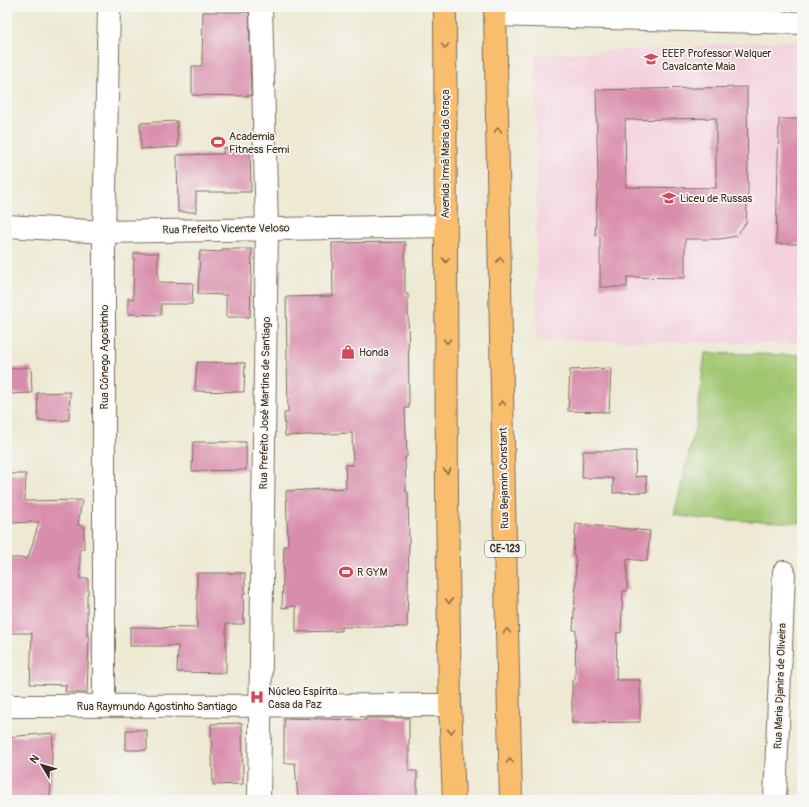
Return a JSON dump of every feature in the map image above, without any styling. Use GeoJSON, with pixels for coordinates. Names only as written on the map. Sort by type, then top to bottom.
{"type":"FeatureCollection","features":[{"type":"Feature","properties":{"kind":"main road","name":"Avenida Irmã Maria da Graça"},"geometry":{"type":"LineString","coordinates":[[445,7],[447,498],[450,705],[454,800]]}},
{"type":"Feature","properties":{"kind":"main road","name":"Rua Bejamin Constant"},"geometry":{"type":"LineString","coordinates":[[496,11],[511,800]]}},
{"type":"Feature","properties":{"kind":"street","name":"Rua Cônego Agostinho"},"geometry":{"type":"LineString","coordinates":[[104,706],[104,232],[109,7]]}},
{"type":"Feature","properties":{"kind":"street","name":"Rua Prefeito José Martins de Santiago"},"geometry":{"type":"LineString","coordinates":[[259,800],[268,228],[261,7]]}},
{"type":"Feature","properties":{"kind":"street"},"geometry":{"type":"LineString","coordinates":[[496,11],[802,23]]}},
{"type":"Feature","properties":{"kind":"street","name":"Rua Prefeito Vicente Veloso"},"geometry":{"type":"LineString","coordinates":[[7,226],[104,232],[445,226]]}},
{"type":"Feature","properties":{"kind":"street","name":"Rua Maria Djanira de Oliveira"},"geometry":{"type":"LineString","coordinates":[[775,800],[784,572]]}},
{"type":"Feature","properties":{"kind":"street","name":"Rua Raymundo Agostinho Santiago"},"geometry":{"type":"LineString","coordinates":[[7,706],[450,705]]}},
{"type":"Feature","properties":{"kind":"shaded area","name":"Liceu de Russas"},"geometry":{"type":"Polygon","coordinates":[[[802,40],[802,344],[537,340],[536,55],[802,40]]]}},
{"type":"Feature","properties":{"kind":"green space"},"geometry":{"type":"Polygon","coordinates":[[[705,353],[802,355],[802,523],[702,519],[674,515],[697,419],[705,353]]]}},
{"type":"Feature","properties":{"kind":"building"},"geometry":{"type":"Polygon","coordinates":[[[203,12],[249,12],[251,96],[192,95],[192,66],[202,66],[203,12]]]}},
{"type":"Feature","properties":{"kind":"building"},"geometry":{"type":"Polygon","coordinates":[[[747,87],[748,188],[746,223],[736,236],[720,239],[685,239],[685,278],[627,277],[627,287],[600,287],[600,237],[595,234],[598,179],[596,90],[747,87]],[[716,118],[625,120],[626,187],[716,188],[716,118]]]}},
{"type":"Feature","properties":{"kind":"building"},"geometry":{"type":"Polygon","coordinates":[[[779,119],[802,119],[802,244],[776,244],[779,119]]]}},
{"type":"Feature","properties":{"kind":"building"},"geometry":{"type":"Polygon","coordinates":[[[177,121],[178,147],[141,149],[140,123],[177,121]]]}},
{"type":"Feature","properties":{"kind":"building"},"geometry":{"type":"Polygon","coordinates":[[[250,147],[251,192],[196,192],[196,212],[178,212],[177,155],[223,154],[223,148],[250,147]]]}},
{"type":"Feature","properties":{"kind":"building"},"geometry":{"type":"Polygon","coordinates":[[[405,242],[405,294],[408,294],[409,408],[405,408],[407,457],[405,457],[406,492],[408,492],[409,540],[407,627],[341,627],[341,631],[296,632],[296,606],[282,608],[284,546],[288,546],[286,491],[346,488],[345,465],[353,465],[352,433],[285,436],[284,413],[288,413],[286,297],[333,296],[332,243],[405,242]]]}},
{"type":"Feature","properties":{"kind":"building"},"geometry":{"type":"Polygon","coordinates":[[[222,249],[252,249],[250,317],[226,317],[226,295],[198,294],[200,251],[222,252],[222,249]]]}},
{"type":"Feature","properties":{"kind":"building"},"geometry":{"type":"Polygon","coordinates":[[[134,253],[158,253],[158,282],[193,283],[192,304],[161,304],[161,315],[128,314],[128,298],[133,299],[134,253]]]}},
{"type":"Feature","properties":{"kind":"building"},"geometry":{"type":"Polygon","coordinates":[[[197,362],[245,363],[244,392],[195,391],[197,362]]]}},
{"type":"Feature","properties":{"kind":"building"},"geometry":{"type":"Polygon","coordinates":[[[31,367],[32,393],[7,394],[7,369],[31,367]]]}},
{"type":"Feature","properties":{"kind":"building"},"geometry":{"type":"Polygon","coordinates":[[[611,368],[609,412],[568,411],[570,370],[611,368]]]}},
{"type":"Feature","properties":{"kind":"building"},"geometry":{"type":"Polygon","coordinates":[[[70,392],[69,420],[38,421],[37,393],[70,392]]]}},
{"type":"Feature","properties":{"kind":"building"},"geometry":{"type":"Polygon","coordinates":[[[193,442],[246,442],[246,470],[192,471],[193,442]]]}},
{"type":"Feature","properties":{"kind":"building"},"geometry":{"type":"Polygon","coordinates":[[[583,451],[636,451],[635,477],[646,476],[647,492],[613,493],[613,478],[582,478],[583,451]]]}},
{"type":"Feature","properties":{"kind":"building"},"geometry":{"type":"Polygon","coordinates":[[[7,474],[26,474],[25,501],[82,500],[78,525],[84,526],[84,549],[80,549],[80,579],[88,578],[87,636],[89,636],[87,693],[65,692],[66,685],[30,684],[32,633],[7,633],[7,558],[28,558],[39,522],[7,523],[7,474]]]}},
{"type":"Feature","properties":{"kind":"building"},"geometry":{"type":"Polygon","coordinates":[[[576,524],[650,531],[647,561],[627,559],[627,591],[623,591],[621,633],[617,632],[616,680],[640,680],[640,722],[572,723],[572,680],[575,680],[576,630],[573,630],[576,579],[575,555],[573,555],[576,524]]]}},
{"type":"Feature","properties":{"kind":"building"},"geometry":{"type":"Polygon","coordinates":[[[197,573],[245,573],[245,594],[243,594],[244,624],[226,624],[226,673],[177,672],[178,646],[130,646],[130,627],[197,628],[197,573]]]}},
{"type":"Feature","properties":{"kind":"building"},"geometry":{"type":"Polygon","coordinates":[[[284,718],[366,720],[366,718],[409,718],[409,771],[417,771],[417,800],[298,800],[295,763],[284,763],[284,718]]]}},
{"type":"Feature","properties":{"kind":"building"},"geometry":{"type":"Polygon","coordinates":[[[242,723],[243,784],[213,785],[211,724],[242,723]]]}},
{"type":"Feature","properties":{"kind":"building"},"geometry":{"type":"Polygon","coordinates":[[[126,730],[147,730],[147,750],[126,750],[126,730]]]}},
{"type":"Feature","properties":{"kind":"building"},"geometry":{"type":"Polygon","coordinates":[[[53,733],[50,800],[7,800],[7,737],[53,733]]]}},
{"type":"Feature","properties":{"kind":"place","name":"EEEP Professor Walquer Cavalcante Maia"},"geometry":{"type":"Point","coordinates":[651,59]}},
{"type":"Feature","properties":{"kind":"place","name":"Academia Fitness Femi"},"geometry":{"type":"Point","coordinates":[218,142]}},
{"type":"Feature","properties":{"kind":"place","name":"Liceu de Russas"},"geometry":{"type":"Point","coordinates":[669,198]}},
{"type":"Feature","properties":{"kind":"place","name":"Honda"},"geometry":{"type":"Point","coordinates":[348,352]}},
{"type":"Feature","properties":{"kind":"place","name":"R GYM"},"geometry":{"type":"Point","coordinates":[346,572]}},
{"type":"Feature","properties":{"kind":"place","name":"Núcleo Espírita Casa da Paz"},"geometry":{"type":"Point","coordinates":[257,697]}}]}
